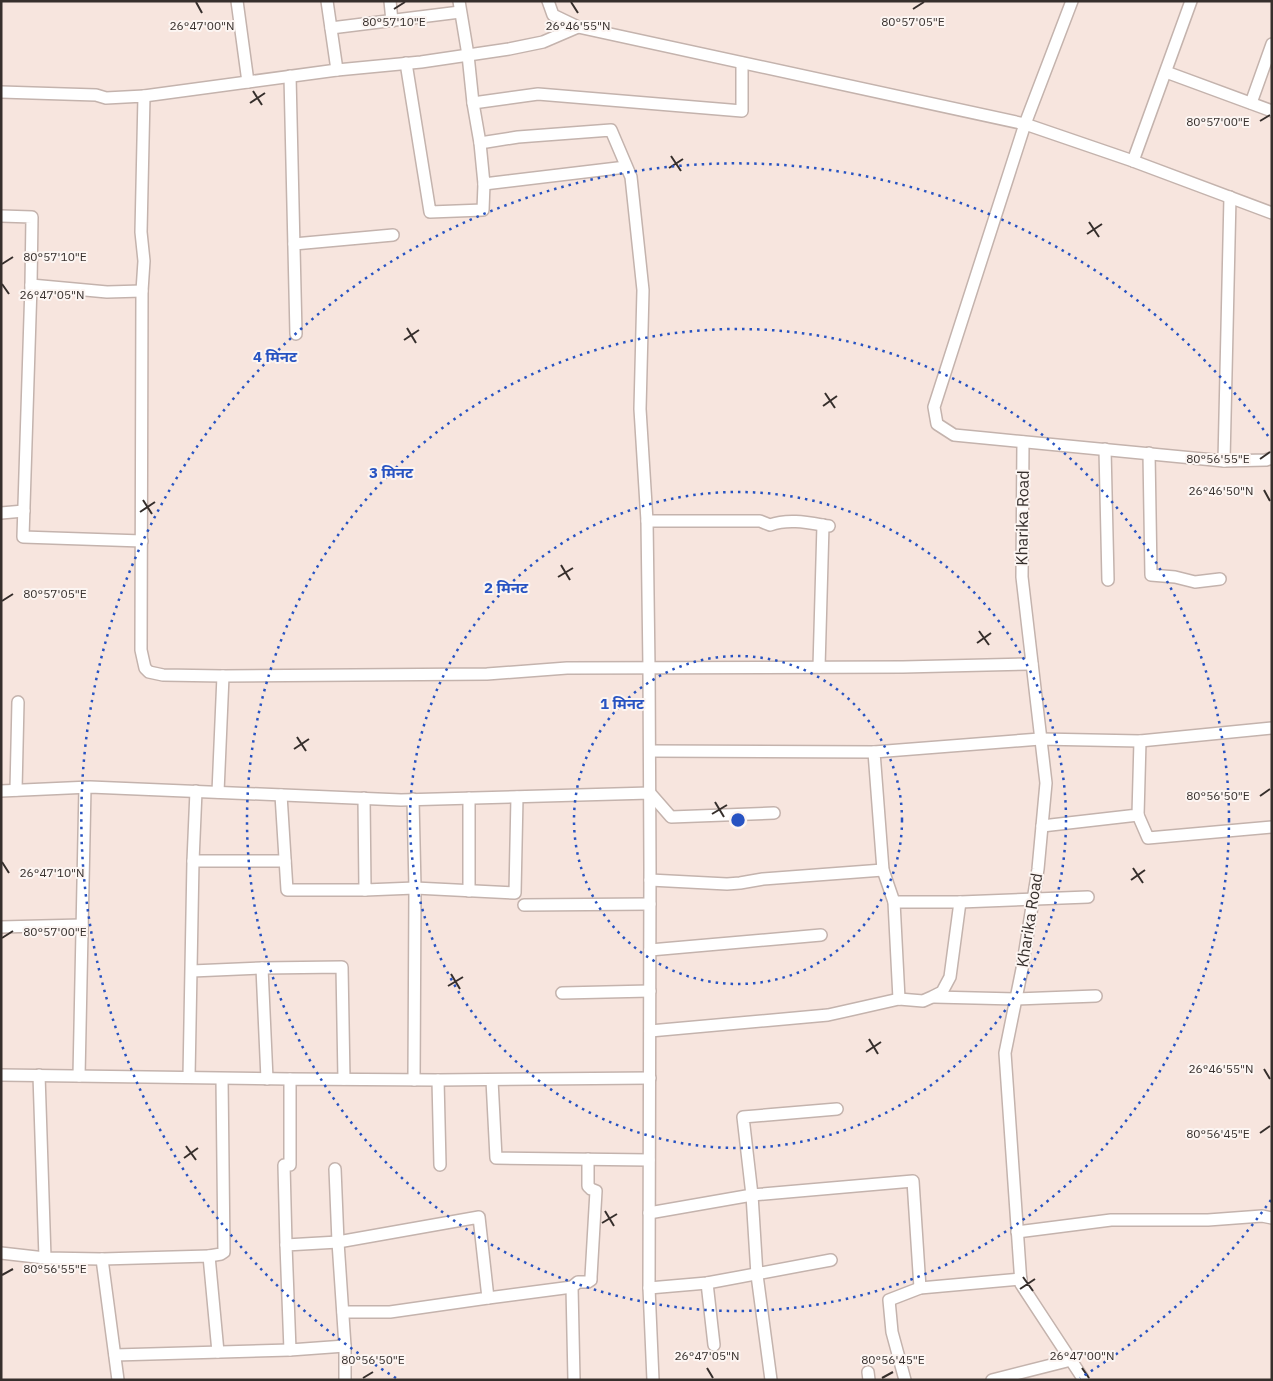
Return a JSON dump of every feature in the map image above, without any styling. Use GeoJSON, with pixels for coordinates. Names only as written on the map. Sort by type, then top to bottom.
{"type":"FeatureCollection","features":[{"type":"Feature","properties":{"kind":"street"},"geometry":{"type":"LineString","coordinates":[[237,1],[248,82]]}},
{"type":"Feature","properties":{"kind":"street"},"geometry":{"type":"LineString","coordinates":[[327,1],[337,70]]}},
{"type":"Feature","properties":{"kind":"street"},"geometry":{"type":"LineString","coordinates":[[390,1],[392,20]]}},
{"type":"Feature","properties":{"kind":"street"},"geometry":{"type":"LineString","coordinates":[[548,1],[553,15],[578,27],[1025,124],[1134,161],[1272,213]]}},
{"type":"Feature","properties":{"kind":"street"},"geometry":{"type":"LineString","coordinates":[[1072,1],[1025,124],[934,407],[938,424],[954,435],[1224,461],[1266,460],[1272,458]]}},
{"type":"Feature","properties":{"kind":"street"},"geometry":{"type":"LineString","coordinates":[[1134,161],[1191,1]]}},
{"type":"Feature","properties":{"kind":"street"},"geometry":{"type":"LineString","coordinates":[[330,28],[392,20],[460,7],[480,143],[484,184],[482,210],[430,212],[406,63]]}},
{"type":"Feature","properties":{"kind":"street"},"geometry":{"type":"LineString","coordinates":[[1,92],[96,95],[106,98],[144,96],[337,70],[468,55],[543,42],[578,27]]}},
{"type":"Feature","properties":{"kind":"street"},"geometry":{"type":"LineString","coordinates":[[1251,103],[1272,44]]}},
{"type":"Feature","properties":{"kind":"street"},"geometry":{"type":"LineString","coordinates":[[473,103],[538,94],[742,111],[742,63]]}},
{"type":"Feature","properties":{"kind":"street"},"geometry":{"type":"LineString","coordinates":[[1166,72],[1272,111]]}},
{"type":"Feature","properties":{"kind":"street"},"geometry":{"type":"LineString","coordinates":[[290,76],[296,334]]}},
{"type":"Feature","properties":{"kind":"street"},"geometry":{"type":"LineString","coordinates":[[144,96],[141,232],[144,261],[142,291],[141,650],[145,668],[149,672],[163,675],[223,676],[487,674],[567,668],[1032,664]]}},
{"type":"Feature","properties":{"kind":"street"},"geometry":{"type":"LineString","coordinates":[[480,143],[518,137],[611,130],[631,177],[642,290],[640,409],[647,521],[650,751],[649,1288],[652,1380]]}},
{"type":"Feature","properties":{"kind":"street"},"geometry":{"type":"LineString","coordinates":[[484,184],[626,167]]}},
{"type":"Feature","properties":{"kind":"street"},"geometry":{"type":"LineString","coordinates":[[1224,461],[1230,197]]}},
{"type":"Feature","properties":{"kind":"street"},"geometry":{"type":"LineString","coordinates":[[1,216],[32,217],[23,537],[142,541]]}},
{"type":"Feature","properties":{"kind":"street"},"geometry":{"type":"LineString","coordinates":[[294,244],[393,235]]}},
{"type":"Feature","properties":{"kind":"street"},"geometry":{"type":"LineString","coordinates":[[31,285],[107,292],[142,291]]}},
{"type":"Feature","properties":{"kind":"street","name":"Kharika Road"},"geometry":{"type":"LineString","coordinates":[[1023,442],[1022,577],[1046,783],[1038,869],[1016,999],[1004,1053],[1021,1284],[1082,1377],[1082,1380]]}},
{"type":"Feature","properties":{"kind":"street"},"geometry":{"type":"LineString","coordinates":[[1105,449],[1108,580]]}},
{"type":"Feature","properties":{"kind":"street"},"geometry":{"type":"LineString","coordinates":[[1149,454],[1152,575],[1175,577],[1194,582],[1220,579]]}},
{"type":"Feature","properties":{"kind":"street"},"geometry":{"type":"LineString","coordinates":[[1,513],[24,511]]}},
{"type":"Feature","properties":{"kind":"street"},"geometry":{"type":"LineString","coordinates":[[647,521],[760,521],[770,525],[780,522],[806,522],[826,526],[819,667]]}},
{"type":"Feature","properties":{"kind":"street"},"geometry":{"type":"LineString","coordinates":[[218,792],[223,676]]}},
{"type":"Feature","properties":{"kind":"street"},"geometry":{"type":"LineString","coordinates":[[16,790],[18,702]]}},
{"type":"Feature","properties":{"kind":"street"},"geometry":{"type":"LineString","coordinates":[[650,751],[874,752],[1040,738],[1140,741],[1272,728]]}},
{"type":"Feature","properties":{"kind":"street"},"geometry":{"type":"LineString","coordinates":[[1140,741],[1138,816],[1148,838],[1272,827]]}},
{"type":"Feature","properties":{"kind":"street"},"geometry":{"type":"LineString","coordinates":[[874,752],[883,870],[894,902],[899,999]]}},
{"type":"Feature","properties":{"kind":"street"},"geometry":{"type":"LineString","coordinates":[[1,791],[85,787],[413,799],[650,793]]}},
{"type":"Feature","properties":{"kind":"street"},"geometry":{"type":"LineString","coordinates":[[79,1076],[85,787]]}},
{"type":"Feature","properties":{"kind":"street"},"geometry":{"type":"LineString","coordinates":[[190,1078],[193,861],[196,791]]}},
{"type":"Feature","properties":{"kind":"street"},"geometry":{"type":"LineString","coordinates":[[650,793],[671,817],[774,813]]}},
{"type":"Feature","properties":{"kind":"street"},"geometry":{"type":"LineString","coordinates":[[281,795],[287,890],[416,888],[515,893],[517,797]]}},
{"type":"Feature","properties":{"kind":"street"},"geometry":{"type":"LineString","coordinates":[[364,798],[365,890]]}},
{"type":"Feature","properties":{"kind":"street"},"geometry":{"type":"LineString","coordinates":[[469,798],[470,891]]}},
{"type":"Feature","properties":{"kind":"street"},"geometry":{"type":"LineString","coordinates":[[413,799],[416,888],[414,1080]]}},
{"type":"Feature","properties":{"kind":"street"},"geometry":{"type":"LineString","coordinates":[[1042,826],[1138,816]]}},
{"type":"Feature","properties":{"kind":"street"},"geometry":{"type":"LineString","coordinates":[[193,861],[286,861]]}},
{"type":"Feature","properties":{"kind":"street"},"geometry":{"type":"LineString","coordinates":[[650,880],[727,884],[763,879],[883,870]]}},
{"type":"Feature","properties":{"kind":"street"},"geometry":{"type":"LineString","coordinates":[[894,902],[960,902],[1088,897]]}},
{"type":"Feature","properties":{"kind":"street"},"geometry":{"type":"LineString","coordinates":[[650,1031],[828,1015],[899,999],[922,1001],[932,997],[942,992],[950,977],[960,902]]}},
{"type":"Feature","properties":{"kind":"street"},"geometry":{"type":"LineString","coordinates":[[524,905],[650,904]]}},
{"type":"Feature","properties":{"kind":"street"},"geometry":{"type":"LineString","coordinates":[[1,927],[82,925]]}},
{"type":"Feature","properties":{"kind":"street"},"geometry":{"type":"LineString","coordinates":[[650,950],[821,935]]}},
{"type":"Feature","properties":{"kind":"street"},"geometry":{"type":"LineString","coordinates":[[192,971],[342,967],[344,1080]]}},
{"type":"Feature","properties":{"kind":"street"},"geometry":{"type":"LineString","coordinates":[[262,968],[267,1079]]}},
{"type":"Feature","properties":{"kind":"street"},"geometry":{"type":"LineString","coordinates":[[562,993],[650,991]]}},
{"type":"Feature","properties":{"kind":"street"},"geometry":{"type":"LineString","coordinates":[[932,997],[1016,999],[1096,996]]}},
{"type":"Feature","properties":{"kind":"street"},"geometry":{"type":"LineString","coordinates":[[1,1075],[344,1080],[650,1078]]}},
{"type":"Feature","properties":{"kind":"street"},"geometry":{"type":"LineString","coordinates":[[39,1075],[45,1258]]}},
{"type":"Feature","properties":{"kind":"street"},"geometry":{"type":"LineString","coordinates":[[1,1253],[45,1258],[102,1259],[209,1256],[224,1252],[222,1079]]}},
{"type":"Feature","properties":{"kind":"street"},"geometry":{"type":"LineString","coordinates":[[290,1079],[290,1165],[284,1165],[290,1350]]}},
{"type":"Feature","properties":{"kind":"street"},"geometry":{"type":"LineString","coordinates":[[438,1080],[440,1165]]}},
{"type":"Feature","properties":{"kind":"street"},"geometry":{"type":"LineString","coordinates":[[492,1080],[496,1158],[649,1160]]}},
{"type":"Feature","properties":{"kind":"street"},"geometry":{"type":"LineString","coordinates":[[770,1380],[757,1275],[752,1195],[743,1118],[837,1109]]}},
{"type":"Feature","properties":{"kind":"street"},"geometry":{"type":"LineString","coordinates":[[343,1312],[390,1312],[572,1287],[578,1282],[588,1282],[591,1280],[596,1191],[588,1186],[588,1159]]}},
{"type":"Feature","properties":{"kind":"street"},"geometry":{"type":"LineString","coordinates":[[335,1169],[345,1346],[345,1380]]}},
{"type":"Feature","properties":{"kind":"street"},"geometry":{"type":"LineString","coordinates":[[649,1214],[752,1195],[913,1181],[920,1288]]}},
{"type":"Feature","properties":{"kind":"street"},"geometry":{"type":"LineString","coordinates":[[1017,1232],[1111,1220],[1208,1220],[1262,1216],[1272,1218]]}},
{"type":"Feature","properties":{"kind":"street"},"geometry":{"type":"LineString","coordinates":[[286,1245],[338,1242],[479,1217],[488,1298]]}},
{"type":"Feature","properties":{"kind":"street"},"geometry":{"type":"LineString","coordinates":[[209,1256],[218,1352]]}},
{"type":"Feature","properties":{"kind":"street"},"geometry":{"type":"LineString","coordinates":[[102,1259],[118,1380]]}},
{"type":"Feature","properties":{"kind":"street"},"geometry":{"type":"LineString","coordinates":[[649,1288],[707,1283],[831,1260]]}},
{"type":"Feature","properties":{"kind":"street"},"geometry":{"type":"LineString","coordinates":[[904,1380],[892,1332],[889,1300],[920,1288],[1021,1279]]}},
{"type":"Feature","properties":{"kind":"street"},"geometry":{"type":"LineString","coordinates":[[707,1283],[714,1345]]}},
{"type":"Feature","properties":{"kind":"street"},"geometry":{"type":"LineString","coordinates":[[572,1287],[574,1380]]}},
{"type":"Feature","properties":{"kind":"street"},"geometry":{"type":"LineString","coordinates":[[115,1355],[290,1350],[345,1346]]}},
{"type":"Feature","properties":{"kind":"street"},"geometry":{"type":"LineString","coordinates":[[992,1380],[1071,1360]]}}]}
